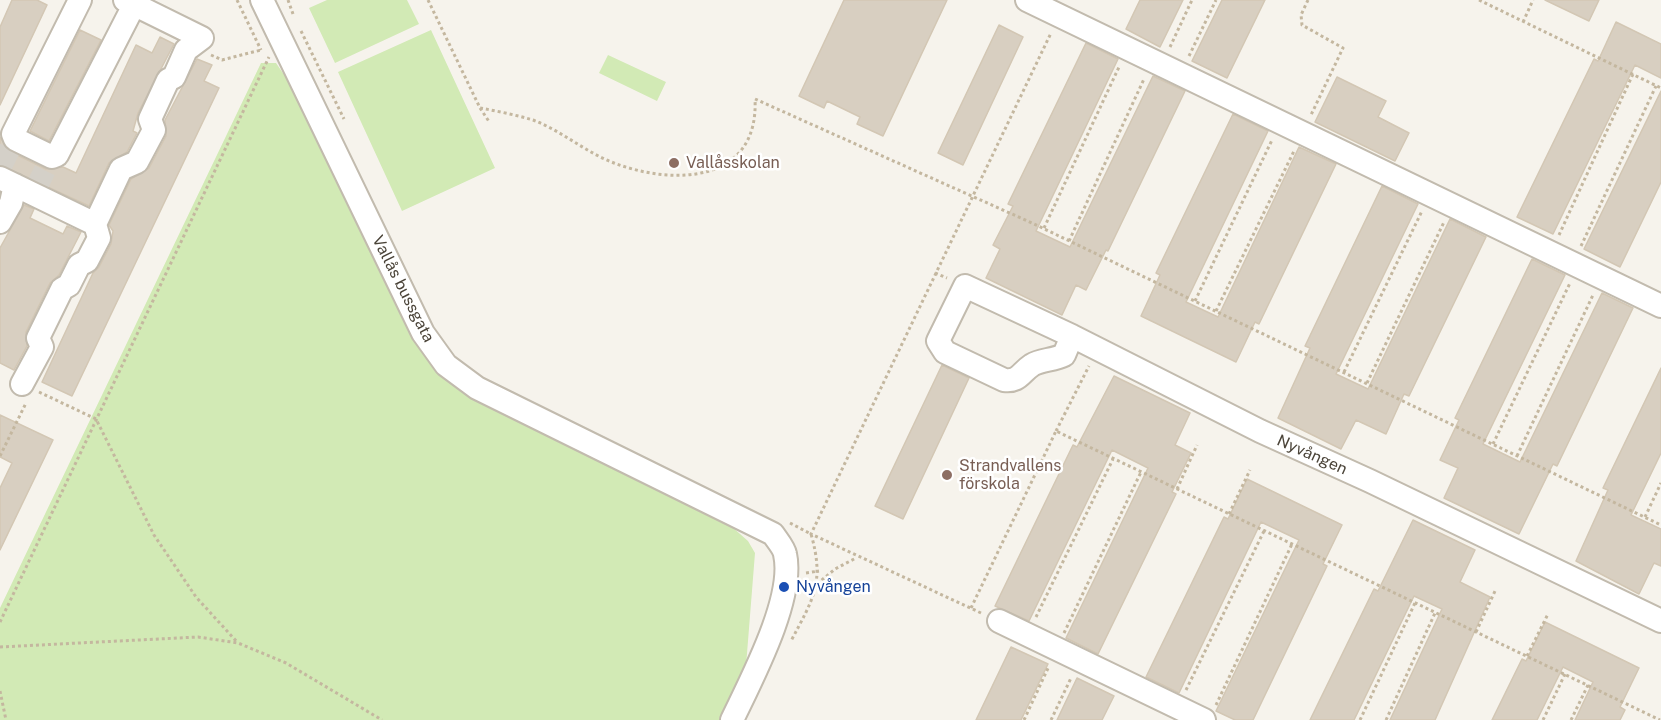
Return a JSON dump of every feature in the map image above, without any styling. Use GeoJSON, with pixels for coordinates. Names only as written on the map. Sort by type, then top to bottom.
{"type":"FeatureCollection","features":[{"type":"Feature","properties":{"kind":"street"},"geometry":{"type":"LineString","coordinates":[[28,387],[42,347],[38,338],[62,289],[69,285],[79,265],[87,261],[99,238],[95,224],[121,169],[137,162],[154,129],[150,119],[168,80],[174,77],[186,50],[202,38],[129,2],[57,155],[51,159],[14,141],[13,134],[80,0]]}},
{"type":"Feature","properties":{"kind":"street","name":"Vallås bussgata"},"geometry":{"type":"LineString","coordinates":[[262,0],[289,32],[423,333],[446,365],[477,388],[749,522],[766,544],[776,563],[777,592],[753,676],[732,720]]}},
{"type":"Feature","properties":{"kind":"street"},"geometry":{"type":"LineString","coordinates":[[1027,0],[1451,207],[1661,306]]}},
{"type":"Feature","properties":{"kind":"street"},"geometry":{"type":"LineString","coordinates":[[0,222],[21,187],[95,224]]}},
{"type":"Feature","properties":{"kind":"street","name":"Nyvången"},"geometry":{"type":"LineString","coordinates":[[1072,336],[1064,355],[1034,363],[1018,379],[1004,380],[945,352],[939,345],[942,331],[965,286],[1072,336],[1260,431],[1370,481],[1661,621]]}},
{"type":"Feature","properties":{"kind":"street"},"geometry":{"type":"LineString","coordinates":[[999,621],[1178,708],[1209,715]]}},
{"type":"Feature","properties":{"kind":"path"},"geometry":{"type":"LineString","coordinates":[[0,621],[269,57],[261,50],[237,0]]}},
{"type":"Feature","properties":{"kind":"path"},"geometry":{"type":"LineString","coordinates":[[288,0],[295,19],[289,32],[348,128]]}},
{"type":"Feature","properties":{"kind":"path"},"geometry":{"type":"LineString","coordinates":[[428,0],[480,108],[490,123]]}},
{"type":"Feature","properties":{"kind":"path"},"geometry":{"type":"LineString","coordinates":[[1069,241],[1165,67],[1192,0]]}},
{"type":"Feature","properties":{"kind":"path"},"geometry":{"type":"LineString","coordinates":[[1165,67],[1215,0]]}},
{"type":"Feature","properties":{"kind":"path"},"geometry":{"type":"LineString","coordinates":[[1216,311],[1343,48],[1302,25],[1301,15],[1308,0]]}},
{"type":"Feature","properties":{"kind":"path"},"geometry":{"type":"LineString","coordinates":[[1479,0],[1661,88]]}},
{"type":"Feature","properties":{"kind":"path"},"geometry":{"type":"LineString","coordinates":[[1523,22],[1533,0]]}},
{"type":"Feature","properties":{"kind":"path"},"geometry":{"type":"LineString","coordinates":[[790,644],[813,600],[819,571],[811,534],[1059,16]]}},
{"type":"Feature","properties":{"kind":"path"},"geometry":{"type":"LineString","coordinates":[[202,38],[209,54],[222,60],[261,50]]}},
{"type":"Feature","properties":{"kind":"path"},"geometry":{"type":"LineString","coordinates":[[1044,228],[1128,49]]}},
{"type":"Feature","properties":{"kind":"path"},"geometry":{"type":"LineString","coordinates":[[1550,253],[1633,74]]}},
{"type":"Feature","properties":{"kind":"path"},"geometry":{"type":"LineString","coordinates":[[1493,444],[1656,86]]}},
{"type":"Feature","properties":{"kind":"path"},"geometry":{"type":"LineString","coordinates":[[480,108],[533,121],[612,163],[637,171],[702,174],[735,159],[750,131],[755,114],[755,99],[1044,228],[1661,525]]}},
{"type":"Feature","properties":{"kind":"path"},"geometry":{"type":"LineString","coordinates":[[1195,301],[1280,124]]}},
{"type":"Feature","properties":{"kind":"path"},"geometry":{"type":"LineString","coordinates":[[1344,372],[1429,196]]}},
{"type":"Feature","properties":{"kind":"path"},"geometry":{"type":"LineString","coordinates":[[1367,383],[1451,207]]}},
{"type":"Feature","properties":{"kind":"path"},"geometry":{"type":"LineString","coordinates":[[1517,456],[1601,277]]}},
{"type":"Feature","properties":{"kind":"path"},"geometry":{"type":"LineString","coordinates":[[971,608],[1097,350]]}},
{"type":"Feature","properties":{"kind":"path"},"geometry":{"type":"LineString","coordinates":[[0,456],[28,387],[96,419],[154,535],[196,597],[238,643]]}},
{"type":"Feature","properties":{"kind":"path"},"geometry":{"type":"LineString","coordinates":[[1056,431],[1660,720]]}},
{"type":"Feature","properties":{"kind":"path"},"geometry":{"type":"LineString","coordinates":[[1177,489],[1197,445]]}},
{"type":"Feature","properties":{"kind":"path"},"geometry":{"type":"LineString","coordinates":[[1028,635],[1114,459]]}},
{"type":"Feature","properties":{"kind":"path"},"geometry":{"type":"LineString","coordinates":[[1228,514],[1250,470]]}},
{"type":"Feature","properties":{"kind":"path"},"geometry":{"type":"LineString","coordinates":[[1024,720],[1141,472]]}},
{"type":"Feature","properties":{"kind":"path"},"geometry":{"type":"LineString","coordinates":[[1645,518],[1661,483]]}},
{"type":"Feature","properties":{"kind":"path"},"geometry":{"type":"LineString","coordinates":[[788,522],[858,557],[999,621]]}},
{"type":"Feature","properties":{"kind":"path"},"geometry":{"type":"LineString","coordinates":[[1178,708],[1264,531]]}},
{"type":"Feature","properties":{"kind":"path"},"geometry":{"type":"LineString","coordinates":[[1209,715],[1292,544]]}},
{"type":"Feature","properties":{"kind":"path"},"geometry":{"type":"LineString","coordinates":[[816,585],[835,569],[858,557]]}},
{"type":"Feature","properties":{"kind":"path"},"geometry":{"type":"LineString","coordinates":[[1476,632],[1496,589]]}},
{"type":"Feature","properties":{"kind":"path"},"geometry":{"type":"LineString","coordinates":[[1360,720],[1415,603]]}},
{"type":"Feature","properties":{"kind":"path"},"geometry":{"type":"LineString","coordinates":[[1386,720],[1435,613]]}},
{"type":"Feature","properties":{"kind":"path"},"geometry":{"type":"LineString","coordinates":[[1527,656],[1548,614]]}},
{"type":"Feature","properties":{"kind":"path"},"geometry":{"type":"LineString","coordinates":[[0,647],[198,637],[238,643],[286,663],[382,720]]}},
{"type":"Feature","properties":{"kind":"path"},"geometry":{"type":"LineString","coordinates":[[1051,720],[1079,660]]}},
{"type":"Feature","properties":{"kind":"path"},"geometry":{"type":"LineString","coordinates":[[1543,720],[1565,674]]}},
{"type":"Feature","properties":{"kind":"path"},"geometry":{"type":"LineString","coordinates":[[1571,720],[1587,685]]}},
{"type":"Feature","properties":{"kind":"path"},"geometry":{"type":"LineString","coordinates":[[0,691],[6,720]]}},
{"type":"Feature","properties":{"kind":"green space"},"geometry":{"type":"Polygon","coordinates":[[[327,0],[407,0],[419,24],[335,63],[309,8],[327,0]]]}},
{"type":"Feature","properties":{"kind":"green space"},"geometry":{"type":"Polygon","coordinates":[[[431,30],[495,168],[402,211],[338,72],[431,30]]]}},
{"type":"Feature","properties":{"kind":"green space"},"geometry":{"type":"Polygon","coordinates":[[[608,55],[666,82],[657,101],[599,73],[608,55]]]}},
{"type":"Feature","properties":{"kind":"green space"},"geometry":{"type":"Polygon","coordinates":[[[261,63],[276,63],[303,102],[417,343],[723,519],[748,541],[755,553],[746,666],[721,720],[0,720],[0,608],[261,63]]]}},
{"type":"Feature","properties":{"kind":"building"},"geometry":{"type":"Polygon","coordinates":[[[12,0],[37,0],[47,5],[0,105],[0,27],[12,0]]]}},
{"type":"Feature","properties":{"kind":"building"},"geometry":{"type":"Polygon","coordinates":[[[844,0],[947,0],[883,136],[857,124],[860,117],[827,101],[824,108],[799,96],[844,0]]]}},
{"type":"Feature","properties":{"kind":"building"},"geometry":{"type":"Polygon","coordinates":[[[1140,0],[1183,0],[1160,47],[1126,29],[1140,0]]]}},
{"type":"Feature","properties":{"kind":"building"},"geometry":{"type":"Polygon","coordinates":[[[1222,0],[1265,0],[1227,78],[1192,61],[1222,0]]]}},
{"type":"Feature","properties":{"kind":"building"},"geometry":{"type":"Polygon","coordinates":[[[1545,0],[1599,0],[1589,21],[1545,0]]]}},
{"type":"Feature","properties":{"kind":"building"},"geometry":{"type":"Polygon","coordinates":[[[1616,22],[1661,44],[1661,78],[1635,65],[1553,234],[1517,217],[1594,59],[1598,61],[1616,22]]]}},
{"type":"Feature","properties":{"kind":"building"},"geometry":{"type":"Polygon","coordinates":[[[999,25],[1023,37],[963,165],[938,153],[999,25]]]}},
{"type":"Feature","properties":{"kind":"building"},"geometry":{"type":"Polygon","coordinates":[[[80,30],[101,40],[49,141],[30,131],[80,30]]]}},
{"type":"Feature","properties":{"kind":"building"},"geometry":{"type":"Polygon","coordinates":[[[160,37],[174,44],[138,113],[133,131],[137,133],[127,152],[109,163],[89,206],[0,165],[0,137],[9,151],[46,169],[63,167],[76,173],[136,45],[152,53],[160,37]]]}},
{"type":"Feature","properties":{"kind":"building"},"geometry":{"type":"Polygon","coordinates":[[[1086,43],[1118,59],[1036,231],[1070,247],[1153,76],[1185,91],[1108,251],[1106,250],[1086,290],[1076,285],[1062,315],[986,278],[1000,249],[993,245],[1013,206],[1008,204],[1086,43]]]}},
{"type":"Feature","properties":{"kind":"building"},"geometry":{"type":"Polygon","coordinates":[[[197,59],[212,65],[204,81],[219,88],[72,396],[42,382],[93,273],[99,267],[111,244],[113,231],[109,225],[131,179],[149,168],[166,136],[165,120],[197,59]]]}},
{"type":"Feature","properties":{"kind":"building"},"geometry":{"type":"Polygon","coordinates":[[[1337,77],[1386,101],[1378,117],[1409,133],[1395,161],[1315,122],[1337,77]]]}},
{"type":"Feature","properties":{"kind":"building"},"geometry":{"type":"Polygon","coordinates":[[[1661,91],[1661,182],[1620,267],[1584,249],[1661,91]]]}},
{"type":"Feature","properties":{"kind":"building"},"geometry":{"type":"Polygon","coordinates":[[[1233,114],[1268,131],[1186,302],[1218,317],[1299,147],[1336,164],[1259,324],[1255,322],[1236,362],[1141,316],[1160,275],[1156,273],[1233,114]]]}},
{"type":"Feature","properties":{"kind":"building"},"geometry":{"type":"Polygon","coordinates":[[[1382,186],[1418,204],[1336,374],[1368,389],[1450,219],[1486,237],[1409,396],[1404,394],[1386,434],[1356,420],[1341,449],[1278,418],[1310,348],[1305,346],[1382,186]]]}},
{"type":"Feature","properties":{"kind":"building"},"geometry":{"type":"Polygon","coordinates":[[[24,205],[34,209],[30,218],[63,234],[67,226],[81,232],[59,275],[50,283],[26,332],[27,346],[14,370],[0,363],[0,248],[24,205]]]}},
{"type":"Feature","properties":{"kind":"building"},"geometry":{"type":"Polygon","coordinates":[[[1532,259],[1565,275],[1483,444],[1520,462],[1602,293],[1633,308],[1557,466],[1553,464],[1519,534],[1444,498],[1458,468],[1440,460],[1459,420],[1455,418],[1532,259]]]}},
{"type":"Feature","properties":{"kind":"building"},"geometry":{"type":"Polygon","coordinates":[[[942,365],[969,378],[903,519],[875,506],[942,365]]]}},
{"type":"Feature","properties":{"kind":"building"},"geometry":{"type":"Polygon","coordinates":[[[1661,368],[1661,453],[1631,515],[1661,529],[1661,566],[1654,563],[1639,594],[1576,561],[1608,490],[1603,488],[1661,368]]]}},
{"type":"Feature","properties":{"kind":"building"},"geometry":{"type":"Polygon","coordinates":[[[1114,376],[1190,413],[1175,445],[1191,453],[1172,492],[1176,494],[1098,654],[1066,638],[1148,468],[1112,450],[1029,621],[995,606],[1073,445],[1077,447],[1114,376]]]}},
{"type":"Feature","properties":{"kind":"building"},"geometry":{"type":"Polygon","coordinates":[[[0,415],[53,440],[0,550],[0,488],[12,463],[0,457],[0,415]]]}},
{"type":"Feature","properties":{"kind":"building"},"geometry":{"type":"Polygon","coordinates":[[[1247,479],[1342,525],[1323,564],[1327,566],[1253,720],[1235,720],[1216,711],[1299,540],[1261,522],[1179,693],[1146,677],[1224,517],[1228,519],[1247,479]]]}},
{"type":"Feature","properties":{"kind":"building"},"geometry":{"type":"Polygon","coordinates":[[[1413,520],[1475,550],[1460,582],[1490,597],[1435,720],[1390,720],[1442,609],[1414,596],[1354,720],[1310,720],[1374,589],[1378,591],[1413,520]]]}},
{"type":"Feature","properties":{"kind":"building"},"geometry":{"type":"Polygon","coordinates":[[[1545,622],[1639,668],[1620,707],[1625,710],[1620,720],[1575,720],[1593,682],[1563,667],[1537,720],[1492,720],[1522,659],[1526,661],[1545,622]]]}},
{"type":"Feature","properties":{"kind":"building"},"geometry":{"type":"Polygon","coordinates":[[[1011,647],[1048,664],[1021,720],[976,720],[1011,647]]]}},
{"type":"Feature","properties":{"kind":"building"},"geometry":{"type":"Polygon","coordinates":[[[1077,678],[1114,696],[1102,720],[1057,720],[1077,678]]]}},
{"type":"Feature","properties":{"kind":"tunnel"},"geometry":{"type":"LineString","coordinates":[[0,168],[13,142]]}},
{"type":"Feature","properties":{"kind":"tunnel"},"geometry":{"type":"LineString","coordinates":[[35,190],[50,160]]}},
{"type":"Feature","properties":{"kind":"place","name":"Vallåsskolan"},"geometry":{"type":"Point","coordinates":[674,163]}},
{"type":"Feature","properties":{"kind":"place","name":"Strandvallens förskola"},"geometry":{"type":"Point","coordinates":[947,475]}},
{"type":"Feature","properties":{"kind":"place","name":"Nyvången"},"geometry":{"type":"Point","coordinates":[784,587]}}]}
